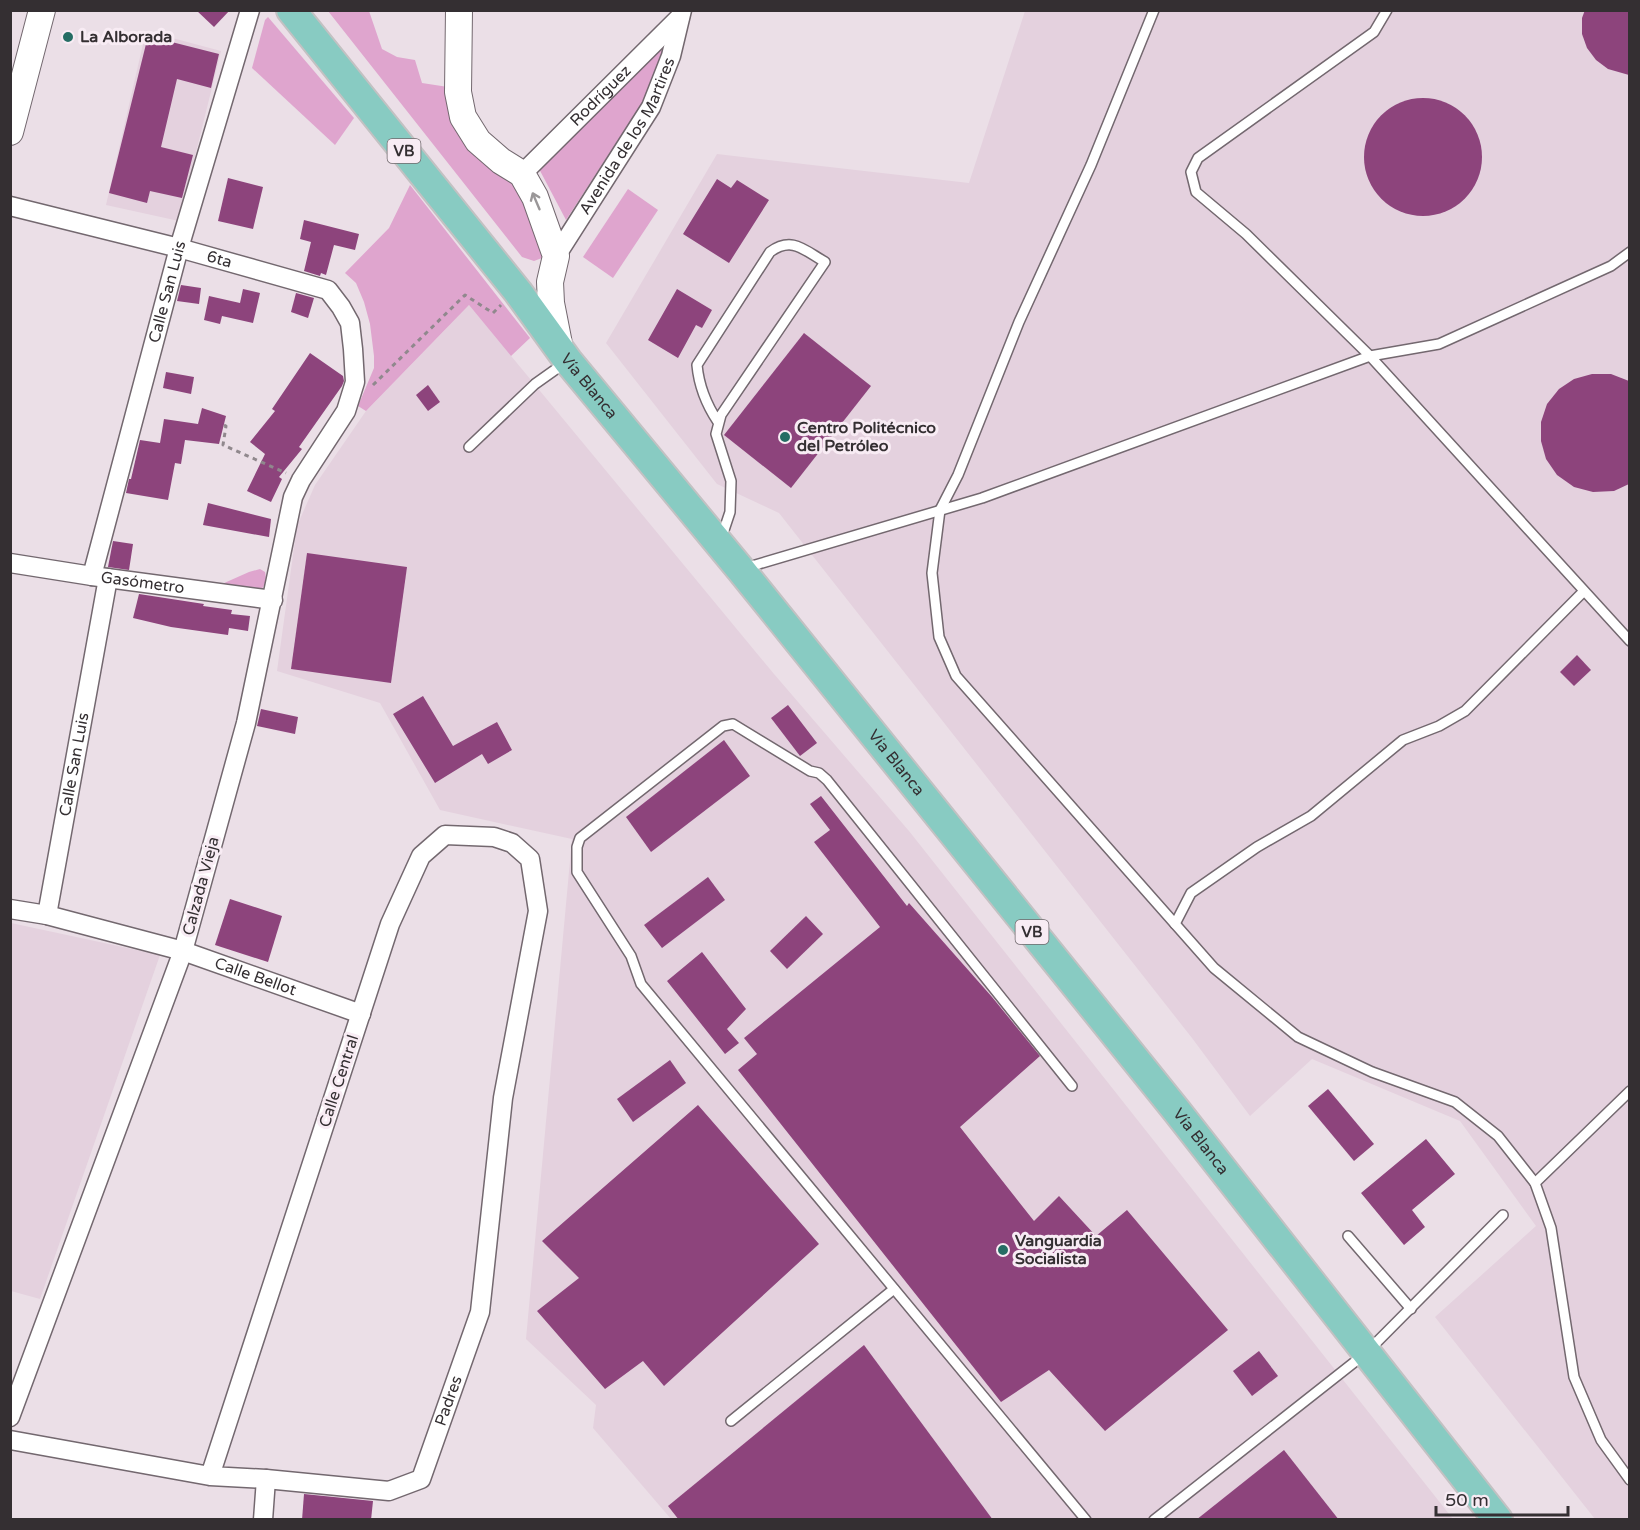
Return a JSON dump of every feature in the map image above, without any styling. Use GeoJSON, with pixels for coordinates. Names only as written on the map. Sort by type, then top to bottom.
{"type":"FeatureCollection","features":[{"type":"Feature","properties":{"kind":"main road","name":"Vía Blanca"},"geometry":{"type":"LineString","coordinates":[[291,10],[518,292],[564,355],[741,570],[1176,1110],[1498,1520]]}},
{"type":"Feature","properties":{"kind":"street"},"geometry":{"type":"LineString","coordinates":[[10,132],[42,10]]}},
{"type":"Feature","properties":{"kind":"street","name":"Calle San Luis"},"geometry":{"type":"LineString","coordinates":[[47,915],[100,577],[179,248],[250,10]]}},
{"type":"Feature","properties":{"kind":"street"},"geometry":{"type":"LineString","coordinates":[[459,11],[458,92],[463,117],[478,141],[501,162],[522,174],[535,197],[555,256],[550,282],[550,303],[564,355]]}},
{"type":"Feature","properties":{"kind":"street","name":"Rodríguez"},"geometry":{"type":"LineString","coordinates":[[522,174],[681,14]]}},
{"type":"Feature","properties":{"kind":"street","name":"Avenida de los Martires"},"geometry":{"type":"LineString","coordinates":[[555,256],[651,107],[671,56],[681,14]]}},
{"type":"Feature","properties":{"kind":"street","name":"6ta"},"geometry":{"type":"LineString","coordinates":[[10,206],[179,248],[328,290],[341,306],[350,323],[353,349]]}},
{"type":"Feature","properties":{"kind":"street"},"geometry":{"type":"LineString","coordinates":[[518,292],[544,270],[555,256]]}},
{"type":"Feature","properties":{"kind":"street","name":"Calzada Vieja"},"geometry":{"type":"LineString","coordinates":[[10,1417],[183,951],[246,723],[273,600],[287,516],[301,480],[346,411],[355,382],[353,349]]}},
{"type":"Feature","properties":{"kind":"street","name":"Gasómetro"},"geometry":{"type":"LineString","coordinates":[[10,563],[273,600]]}},
{"type":"Feature","properties":{"kind":"street","name":"Calle Central"},"geometry":{"type":"LineString","coordinates":[[210,1476],[390,924],[421,856],[445,835],[494,837],[512,843],[530,859],[538,911]]}},
{"type":"Feature","properties":{"kind":"street","name":"Calle Bellot"},"geometry":{"type":"LineString","coordinates":[[10,909],[47,915],[183,951],[361,1014]]}},
{"type":"Feature","properties":{"kind":"street","name":"Padres"},"geometry":{"type":"LineString","coordinates":[[10,1440],[210,1476],[389,1491],[421,1479],[480,1312],[503,1098],[538,911]]}},
{"type":"Feature","properties":{"kind":"street"},"geometry":{"type":"LineString","coordinates":[[263,1520],[266,1479]]}},
{"type":"Feature","properties":{"kind":"lane"},"geometry":{"type":"LineString","coordinates":[[1154,10],[1091,165],[1019,322],[958,475],[940,510],[932,573],[939,637],[956,676],[1214,968],[1298,1036],[1372,1072],[1455,1102],[1498,1136],[1535,1183],[1551,1228],[1574,1377],[1602,1440],[1629,1480]]}},
{"type":"Feature","properties":{"kind":"lane"},"geometry":{"type":"LineString","coordinates":[[1387,10],[1374,32],[1198,158],[1191,172],[1196,192],[1246,234],[1370,356],[1629,641]]}},
{"type":"Feature","properties":{"kind":"lane"},"geometry":{"type":"LineString","coordinates":[[718,422],[706,404],[697,365],[770,252],[780,245],[797,245],[825,262],[718,422],[716,434],[731,481],[730,512],[719,544]]}},
{"type":"Feature","properties":{"kind":"lane"},"geometry":{"type":"LineString","coordinates":[[741,570],[981,498],[1370,356],[1440,344],[1611,266],[1629,252]]}},
{"type":"Feature","properties":{"kind":"lane"},"geometry":{"type":"LineString","coordinates":[[469,447],[564,355]]}},
{"type":"Feature","properties":{"kind":"lane"},"geometry":{"type":"LineString","coordinates":[[1174,924],[1191,893],[1257,848],[1311,816],[1403,740],[1439,726],[1465,711],[1583,592]]}},
{"type":"Feature","properties":{"kind":"lane"},"geometry":{"type":"LineString","coordinates":[[1072,1086],[826,780],[819,773],[810,771],[733,724],[723,726],[580,838],[577,847],[577,872],[631,956],[641,984],[1086,1520]]}},
{"type":"Feature","properties":{"kind":"lane"},"geometry":{"type":"LineString","coordinates":[[1535,1183],[1629,1091]]}},
{"type":"Feature","properties":{"kind":"lane"},"geometry":{"type":"LineString","coordinates":[[1154,1520],[1366,1353],[1503,1215]]}},
{"type":"Feature","properties":{"kind":"lane"},"geometry":{"type":"LineString","coordinates":[[1348,1236],[1411,1309]]}},
{"type":"Feature","properties":{"kind":"lane"},"geometry":{"type":"LineString","coordinates":[[731,1421],[894,1288]]}},
{"type":"Feature","properties":{"kind":"path"},"geometry":{"type":"LineString","coordinates":[[371,386],[465,295],[493,313]]}},
{"type":"Feature","properties":{"kind":"path"},"geometry":{"type":"LineString","coordinates":[[224,425],[226,426],[223,445],[301,480]]}},
{"type":"Feature","properties":{"kind":"shaded area"},"geometry":{"type":"Polygon","coordinates":[[[328,11],[369,11],[382,49],[397,57],[415,60],[422,83],[448,87],[514,178],[543,247],[542,258],[534,261],[522,257],[328,11]]]}},
{"type":"Feature","properties":{"kind":"shaded area"},"geometry":{"type":"Polygon","coordinates":[[[1025,11],[1629,11],[1629,1519],[1595,1519],[1435,1317],[1536,1226],[1460,1121],[1312,1059],[1250,1116],[1192,1038],[779,513],[717,484],[606,343],[717,154],[969,183],[1025,11]]]}},
{"type":"Feature","properties":{"kind":"shaded area"},"geometry":{"type":"Polygon","coordinates":[[[268,17],[354,118],[335,145],[252,68],[265,20],[268,17]]]}},
{"type":"Feature","properties":{"kind":"shaded area"},"geometry":{"type":"Polygon","coordinates":[[[146,31],[221,51],[179,221],[106,205],[146,31]]]}},
{"type":"Feature","properties":{"kind":"shaded area"},"geometry":{"type":"Polygon","coordinates":[[[671,34],[650,91],[566,220],[537,165],[671,34]]]}},
{"type":"Feature","properties":{"kind":"shaded area"},"geometry":{"type":"Polygon","coordinates":[[[410,185],[530,338],[511,356],[469,305],[366,411],[358,406],[374,368],[370,324],[356,283],[345,273],[389,228],[410,185]]]}},
{"type":"Feature","properties":{"kind":"shaded area"},"geometry":{"type":"Polygon","coordinates":[[[628,189],[658,210],[613,278],[583,257],[628,189]]]}},
{"type":"Feature","properties":{"kind":"shaded area","name":"Vanguardia Socialista"},"geometry":{"type":"Polygon","coordinates":[[[469,305],[774,674],[909,831],[1453,1519],[671,1519],[593,1428],[596,1405],[526,1339],[572,839],[440,810],[380,703],[277,671],[297,526],[315,485],[366,411],[469,305]]]}},
{"type":"Feature","properties":{"kind":"shaded area"},"geometry":{"type":"Polygon","coordinates":[[[260,569],[265,572],[266,578],[259,592],[222,584],[249,572],[260,569]]]}},
{"type":"Feature","properties":{"kind":"shaded area"},"geometry":{"type":"Polygon","coordinates":[[[11,923],[160,955],[40,1299],[11,1291],[11,923]]]}},
{"type":"Feature","properties":{"kind":"building"},"geometry":{"type":"Polygon","coordinates":[[[196,10],[230,10],[214,27],[196,10]]]}},
{"type":"Feature","properties":{"kind":"building"},"geometry":{"type":"Polygon","coordinates":[[[1585,10],[1629,10],[1629,75],[1608,69],[1596,60],[1587,48],[1582,34],[1582,18],[1585,10]]]}},
{"type":"Feature","properties":{"kind":"building"},"geometry":{"type":"Polygon","coordinates":[[[148,36],[219,54],[211,88],[177,79],[161,147],[193,155],[182,198],[150,191],[147,203],[109,193],[148,36]]]}},
{"type":"Feature","properties":{"kind":"building"},"geometry":{"type":"Polygon","coordinates":[[[1423,98],[1446,103],[1465,115],[1477,134],[1482,157],[1477,180],[1465,199],[1446,211],[1423,216],[1400,211],[1381,199],[1369,180],[1364,157],[1369,134],[1381,115],[1400,103],[1423,98]]]}},
{"type":"Feature","properties":{"kind":"building"},"geometry":{"type":"Polygon","coordinates":[[[228,178],[263,187],[253,229],[218,221],[228,178]]]}},
{"type":"Feature","properties":{"kind":"building"},"geometry":{"type":"Polygon","coordinates":[[[717,179],[731,188],[737,180],[769,200],[729,263],[683,234],[717,179]]]}},
{"type":"Feature","properties":{"kind":"building"},"geometry":{"type":"Polygon","coordinates":[[[304,220],[359,234],[355,250],[334,245],[326,275],[321,273],[320,276],[304,271],[311,242],[300,239],[304,220]]]}},
{"type":"Feature","properties":{"kind":"building"},"geometry":{"type":"Polygon","coordinates":[[[181,285],[201,288],[199,304],[177,301],[181,285]]]}},
{"type":"Feature","properties":{"kind":"building"},"geometry":{"type":"Polygon","coordinates":[[[243,289],[260,293],[253,323],[222,316],[220,324],[204,320],[209,296],[240,303],[243,289]]]}},
{"type":"Feature","properties":{"kind":"building"},"geometry":{"type":"Polygon","coordinates":[[[677,289],[712,310],[702,328],[696,325],[678,358],[648,340],[677,289]]]}},
{"type":"Feature","properties":{"kind":"building"},"geometry":{"type":"Polygon","coordinates":[[[296,293],[314,298],[308,318],[291,312],[296,293]]]}},
{"type":"Feature","properties":{"kind":"building"},"geometry":{"type":"Polygon","coordinates":[[[804,333],[871,386],[791,488],[724,435],[804,333]]]}},
{"type":"Feature","properties":{"kind":"building"},"geometry":{"type":"Polygon","coordinates":[[[310,353],[343,376],[344,381],[299,447],[302,449],[279,477],[282,479],[271,502],[247,491],[265,454],[250,442],[275,411],[272,409],[310,353]]]}},
{"type":"Feature","properties":{"kind":"building"},"geometry":{"type":"Polygon","coordinates":[[[166,372],[194,377],[191,394],[163,388],[166,372]]]}},
{"type":"Feature","properties":{"kind":"building"},"geometry":{"type":"Polygon","coordinates":[[[1592,374],[1611,374],[1629,381],[1629,484],[1614,491],[1593,492],[1574,487],[1557,475],[1546,459],[1541,441],[1541,422],[1547,404],[1559,389],[1574,379],[1592,374]]]}},
{"type":"Feature","properties":{"kind":"building"},"geometry":{"type":"Polygon","coordinates":[[[428,385],[440,402],[428,411],[416,395],[428,385]]]}},
{"type":"Feature","properties":{"kind":"building"},"geometry":{"type":"Polygon","coordinates":[[[202,408],[226,416],[219,444],[185,440],[181,464],[175,463],[168,500],[126,493],[140,440],[160,443],[164,419],[198,424],[202,408]]]}},
{"type":"Feature","properties":{"kind":"building"},"geometry":{"type":"Polygon","coordinates":[[[208,503],[271,519],[269,537],[203,525],[208,503]]]}},
{"type":"Feature","properties":{"kind":"building"},"geometry":{"type":"Polygon","coordinates":[[[113,541],[133,544],[129,570],[108,567],[113,541]]]}},
{"type":"Feature","properties":{"kind":"building"},"geometry":{"type":"Polygon","coordinates":[[[307,553],[407,567],[391,683],[291,669],[307,553]]]}},
{"type":"Feature","properties":{"kind":"building"},"geometry":{"type":"Polygon","coordinates":[[[139,594],[204,604],[203,606],[232,610],[231,614],[250,616],[248,631],[229,628],[228,635],[171,627],[133,618],[139,594]]]}},
{"type":"Feature","properties":{"kind":"building"},"geometry":{"type":"Polygon","coordinates":[[[1577,655],[1591,670],[1574,686],[1560,672],[1577,655]]]}},
{"type":"Feature","properties":{"kind":"building"},"geometry":{"type":"Polygon","coordinates":[[[423,696],[453,746],[497,722],[512,750],[488,764],[482,754],[435,783],[393,714],[423,696]]]}},
{"type":"Feature","properties":{"kind":"building"},"geometry":{"type":"Polygon","coordinates":[[[788,705],[817,743],[800,756],[771,718],[788,705]]]}},
{"type":"Feature","properties":{"kind":"building"},"geometry":{"type":"Polygon","coordinates":[[[261,709],[298,717],[295,734],[257,726],[261,709]]]}},
{"type":"Feature","properties":{"kind":"building"},"geometry":{"type":"Polygon","coordinates":[[[724,740],[750,776],[651,852],[626,817],[724,740]]]}},
{"type":"Feature","properties":{"kind":"building"},"geometry":{"type":"Polygon","coordinates":[[[821,796],[907,906],[909,903],[992,997],[1040,1056],[960,1127],[1034,1221],[1059,1196],[1096,1236],[1127,1210],[1228,1330],[1105,1431],[1049,1370],[1001,1402],[738,1070],[757,1054],[744,1038],[880,927],[814,842],[830,830],[810,804],[821,796]]]}},
{"type":"Feature","properties":{"kind":"building"},"geometry":{"type":"Polygon","coordinates":[[[708,877],[725,900],[662,948],[644,925],[708,877]]]}},
{"type":"Feature","properties":{"kind":"building"},"geometry":{"type":"Polygon","coordinates":[[[230,899],[282,916],[268,962],[215,945],[230,899]]]}},
{"type":"Feature","properties":{"kind":"building"},"geometry":{"type":"Polygon","coordinates":[[[806,916],[823,934],[787,969],[770,951],[806,916]]]}},
{"type":"Feature","properties":{"kind":"building"},"geometry":{"type":"Polygon","coordinates":[[[702,952],[746,1009],[727,1029],[739,1043],[725,1054],[667,981],[702,952]]]}},
{"type":"Feature","properties":{"kind":"building"},"geometry":{"type":"Polygon","coordinates":[[[670,1060],[686,1083],[633,1122],[617,1099],[670,1060]]]}},
{"type":"Feature","properties":{"kind":"building"},"geometry":{"type":"Polygon","coordinates":[[[1328,1089],[1374,1144],[1354,1161],[1308,1106],[1328,1089]]]}},
{"type":"Feature","properties":{"kind":"building"},"geometry":{"type":"Polygon","coordinates":[[[698,1105],[819,1244],[664,1386],[643,1361],[605,1389],[537,1311],[579,1278],[542,1241],[698,1105]]]}},
{"type":"Feature","properties":{"kind":"building"},"geometry":{"type":"Polygon","coordinates":[[[1426,1139],[1455,1174],[1412,1210],[1425,1227],[1404,1245],[1361,1193],[1426,1139]]]}},
{"type":"Feature","properties":{"kind":"building"},"geometry":{"type":"Polygon","coordinates":[[[864,1345],[993,1520],[679,1520],[668,1506],[864,1345]]]}},
{"type":"Feature","properties":{"kind":"building"},"geometry":{"type":"Polygon","coordinates":[[[1259,1351],[1278,1376],[1252,1396],[1233,1371],[1259,1351]]]}},
{"type":"Feature","properties":{"kind":"building"},"geometry":{"type":"Polygon","coordinates":[[[1284,1450],[1339,1520],[1196,1520],[1284,1450]]]}},
{"type":"Feature","properties":{"kind":"building"},"geometry":{"type":"Polygon","coordinates":[[[304,1494],[373,1501],[371,1520],[302,1520],[304,1494]]]}},
{"type":"Feature","properties":{"kind":"place","name":"La Alborada"},"geometry":{"type":"Point","coordinates":[68,37]}},
{"type":"Feature","properties":{"kind":"place","name":"Centro Politécnico del Petróleo"},"geometry":{"type":"Point","coordinates":[785,437]}},
{"type":"Feature","properties":{"kind":"place","name":"Vanguardia Socialista"},"geometry":{"type":"Point","coordinates":[1003,1250]}}]}
